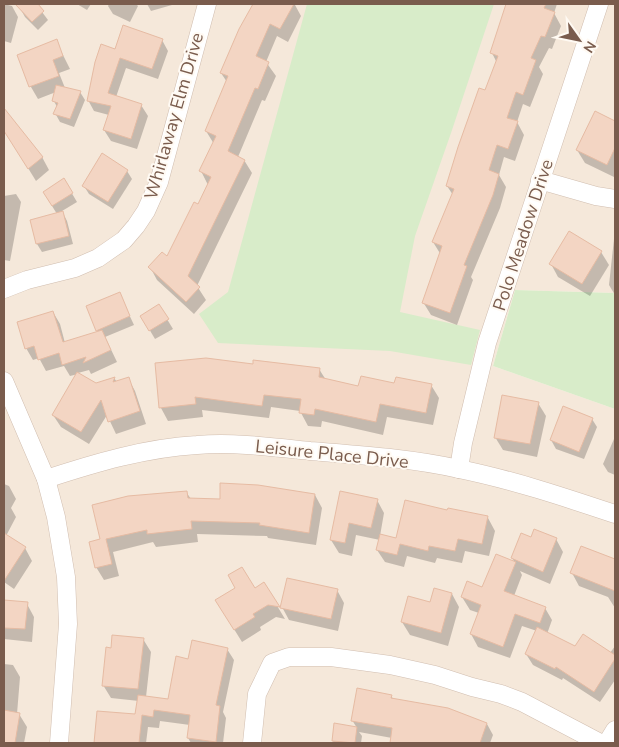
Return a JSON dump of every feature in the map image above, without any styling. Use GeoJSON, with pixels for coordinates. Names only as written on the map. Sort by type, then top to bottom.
{"type":"FeatureCollection","features":[{"type":"Feature","properties":{"kind":"street","name":"Whirlaway Elm Drive"},"geometry":{"type":"LineString","coordinates":[[4,289],[27,280],[75,268],[98,258],[124,240],[136,226],[146,211],[159,182],[207,4]]}},
{"type":"Feature","properties":{"kind":"street","name":"Polo Meadow Drive"},"geometry":{"type":"LineString","coordinates":[[459,469],[463,443],[487,343],[599,4]]}},
{"type":"Feature","properties":{"kind":"street"},"geometry":{"type":"LineString","coordinates":[[540,180],[596,196],[615,199]]}},
{"type":"Feature","properties":{"kind":"street"},"geometry":{"type":"LineString","coordinates":[[4,381],[46,479],[56,517],[66,577],[68,650],[59,743]]}},
{"type":"Feature","properties":{"kind":"street","name":"Leisure Place Drive"},"geometry":{"type":"LineString","coordinates":[[46,479],[116,458],[144,452],[197,445],[251,445],[406,460],[459,469],[537,488],[615,514]]}},
{"type":"Feature","properties":{"kind":"street"},"geometry":{"type":"LineString","coordinates":[[252,743],[258,694],[272,663],[289,657],[331,657],[390,665],[435,675],[522,702],[600,743]]}},
{"type":"Feature","properties":{"kind":"street"},"geometry":{"type":"LineString","coordinates":[[607,743],[615,730]]}},
{"type":"Feature","properties":{"kind":"shaded area"},"geometry":{"type":"Polygon","coordinates":[[[4,4],[615,4],[615,293],[515,290],[493,366],[615,409],[615,743],[4,743],[4,4]]]}},
{"type":"Feature","properties":{"kind":"green space"},"geometry":{"type":"Polygon","coordinates":[[[307,4],[494,4],[415,236],[400,312],[480,330],[471,365],[390,351],[218,343],[199,314],[228,292],[307,4]]]}},
{"type":"Feature","properties":{"kind":"green space"},"geometry":{"type":"Polygon","coordinates":[[[515,290],[615,293],[615,409],[493,366],[515,290]]]}},
{"type":"Feature","properties":{"kind":"building"},"geometry":{"type":"Polygon","coordinates":[[[15,4],[38,4],[44,11],[32,22],[15,4]]]}},
{"type":"Feature","properties":{"kind":"building"},"geometry":{"type":"Polygon","coordinates":[[[253,4],[294,4],[280,29],[270,24],[256,56],[269,62],[258,89],[255,88],[228,151],[245,160],[188,276],[200,287],[186,302],[148,267],[162,252],[167,256],[194,202],[198,204],[211,177],[199,171],[216,136],[205,131],[228,76],[220,73],[239,29],[253,4]]]}},
{"type":"Feature","properties":{"kind":"building"},"geometry":{"type":"Polygon","coordinates":[[[506,4],[546,4],[544,8],[555,12],[545,37],[541,36],[531,58],[536,60],[523,95],[516,92],[507,118],[518,121],[508,149],[497,145],[489,170],[499,174],[493,195],[464,265],[467,266],[450,313],[422,303],[442,246],[432,242],[454,189],[446,186],[458,147],[479,88],[485,90],[498,56],[490,53],[506,4]]]}},
{"type":"Feature","properties":{"kind":"building"},"geometry":{"type":"Polygon","coordinates":[[[123,25],[163,39],[152,69],[120,58],[108,93],[142,104],[131,139],[103,130],[111,106],[87,101],[95,62],[101,44],[115,49],[123,25]]]}},
{"type":"Feature","properties":{"kind":"building"},"geometry":{"type":"Polygon","coordinates":[[[57,39],[63,56],[53,60],[59,76],[29,87],[17,55],[57,39]]]}},
{"type":"Feature","properties":{"kind":"building"},"geometry":{"type":"Polygon","coordinates":[[[56,85],[81,91],[70,119],[53,114],[58,103],[52,101],[56,85]]]}},
{"type":"Feature","properties":{"kind":"building"},"geometry":{"type":"Polygon","coordinates":[[[4,108],[43,157],[28,169],[4,131],[4,108]]]}},
{"type":"Feature","properties":{"kind":"building"},"geometry":{"type":"Polygon","coordinates":[[[595,111],[615,121],[615,148],[607,165],[576,150],[595,111]]]}},
{"type":"Feature","properties":{"kind":"building"},"geometry":{"type":"Polygon","coordinates":[[[102,153],[128,170],[108,202],[82,186],[102,153]]]}},
{"type":"Feature","properties":{"kind":"building"},"geometry":{"type":"Polygon","coordinates":[[[64,178],[73,193],[52,206],[43,192],[64,178]]]}},
{"type":"Feature","properties":{"kind":"building"},"geometry":{"type":"Polygon","coordinates":[[[63,211],[69,236],[36,244],[30,220],[63,211]]]}},
{"type":"Feature","properties":{"kind":"building"},"geometry":{"type":"Polygon","coordinates":[[[569,231],[602,251],[582,284],[549,264],[569,231]]]}},
{"type":"Feature","properties":{"kind":"building"},"geometry":{"type":"Polygon","coordinates":[[[120,292],[130,316],[96,331],[86,306],[120,292]]]}},
{"type":"Feature","properties":{"kind":"building"},"geometry":{"type":"Polygon","coordinates":[[[159,304],[169,319],[149,331],[140,316],[159,304]]]}},
{"type":"Feature","properties":{"kind":"building"},"geometry":{"type":"Polygon","coordinates":[[[53,311],[63,342],[102,330],[111,350],[83,363],[86,357],[62,365],[59,353],[38,360],[34,346],[25,349],[17,322],[53,311]]]}},
{"type":"Feature","properties":{"kind":"building"},"geometry":{"type":"Polygon","coordinates":[[[206,358],[253,364],[253,360],[320,368],[319,377],[358,386],[361,376],[394,383],[396,377],[432,384],[426,413],[380,404],[376,422],[315,409],[314,415],[299,413],[301,399],[264,395],[262,406],[195,397],[196,404],[159,408],[155,363],[206,358]]]}},
{"type":"Feature","properties":{"kind":"building"},"geometry":{"type":"Polygon","coordinates":[[[77,372],[96,383],[115,377],[113,382],[129,377],[140,411],[108,422],[101,400],[81,432],[52,415],[77,372]]]}},
{"type":"Feature","properties":{"kind":"building"},"geometry":{"type":"Polygon","coordinates":[[[502,395],[539,402],[530,444],[494,438],[502,395]]]}},
{"type":"Feature","properties":{"kind":"building"},"geometry":{"type":"Polygon","coordinates":[[[563,406],[593,418],[579,452],[550,440],[563,406]]]}},
{"type":"Feature","properties":{"kind":"building"},"geometry":{"type":"Polygon","coordinates":[[[220,483],[258,485],[315,494],[309,533],[259,525],[260,523],[191,521],[192,529],[147,534],[147,530],[106,539],[112,564],[95,568],[89,542],[100,539],[92,505],[128,496],[187,491],[188,498],[220,499],[220,483]]]}},
{"type":"Feature","properties":{"kind":"building"},"geometry":{"type":"Polygon","coordinates":[[[340,491],[378,499],[371,528],[349,523],[345,543],[330,540],[340,491]]]}},
{"type":"Feature","properties":{"kind":"building"},"geometry":{"type":"Polygon","coordinates":[[[405,500],[447,510],[448,508],[488,516],[482,544],[458,539],[455,551],[429,546],[428,551],[400,544],[397,555],[376,550],[380,534],[396,538],[405,500]]]}},
{"type":"Feature","properties":{"kind":"building"},"geometry":{"type":"Polygon","coordinates":[[[534,529],[557,538],[543,572],[511,558],[521,533],[531,537],[534,529]]]}},
{"type":"Feature","properties":{"kind":"building"},"geometry":{"type":"Polygon","coordinates":[[[4,533],[26,547],[4,581],[4,533]]]}},
{"type":"Feature","properties":{"kind":"building"},"geometry":{"type":"Polygon","coordinates":[[[581,546],[615,559],[615,591],[570,573],[581,546]]]}},
{"type":"Feature","properties":{"kind":"building"},"geometry":{"type":"Polygon","coordinates":[[[496,554],[516,562],[504,591],[546,607],[540,623],[515,614],[503,647],[470,634],[481,605],[461,597],[467,581],[482,587],[496,554]]]}},
{"type":"Feature","properties":{"kind":"building"},"geometry":{"type":"Polygon","coordinates":[[[242,567],[255,588],[264,582],[280,607],[268,605],[253,614],[255,617],[234,630],[215,600],[235,588],[228,575],[242,567]]]}},
{"type":"Feature","properties":{"kind":"building"},"geometry":{"type":"Polygon","coordinates":[[[287,578],[338,589],[331,619],[280,608],[287,578]]]}},
{"type":"Feature","properties":{"kind":"building"},"geometry":{"type":"Polygon","coordinates":[[[434,588],[452,593],[441,633],[401,622],[408,596],[430,602],[434,588]]]}},
{"type":"Feature","properties":{"kind":"building"},"geometry":{"type":"Polygon","coordinates":[[[4,600],[28,602],[25,629],[4,628],[4,600]]]}},
{"type":"Feature","properties":{"kind":"building"},"geometry":{"type":"Polygon","coordinates":[[[537,627],[575,646],[583,634],[615,655],[615,659],[594,692],[556,667],[555,669],[525,654],[537,627]]]}},
{"type":"Feature","properties":{"kind":"building"},"geometry":{"type":"Polygon","coordinates":[[[112,635],[144,638],[138,689],[102,686],[106,647],[111,648],[112,635]]]}},
{"type":"Feature","properties":{"kind":"building"},"geometry":{"type":"Polygon","coordinates":[[[192,640],[228,648],[216,705],[220,706],[216,742],[187,738],[190,715],[154,710],[153,717],[142,715],[139,743],[94,743],[97,711],[135,714],[138,695],[168,699],[176,656],[188,659],[192,640]]]}},
{"type":"Feature","properties":{"kind":"building"},"geometry":{"type":"Polygon","coordinates":[[[357,688],[392,695],[391,698],[448,708],[487,723],[480,743],[390,743],[392,728],[351,721],[357,688]]]}},
{"type":"Feature","properties":{"kind":"building"},"geometry":{"type":"Polygon","coordinates":[[[4,710],[20,713],[15,743],[4,743],[4,710]]]}},
{"type":"Feature","properties":{"kind":"building"},"geometry":{"type":"Polygon","coordinates":[[[334,723],[357,727],[355,743],[332,741],[334,723]]]}}]}
